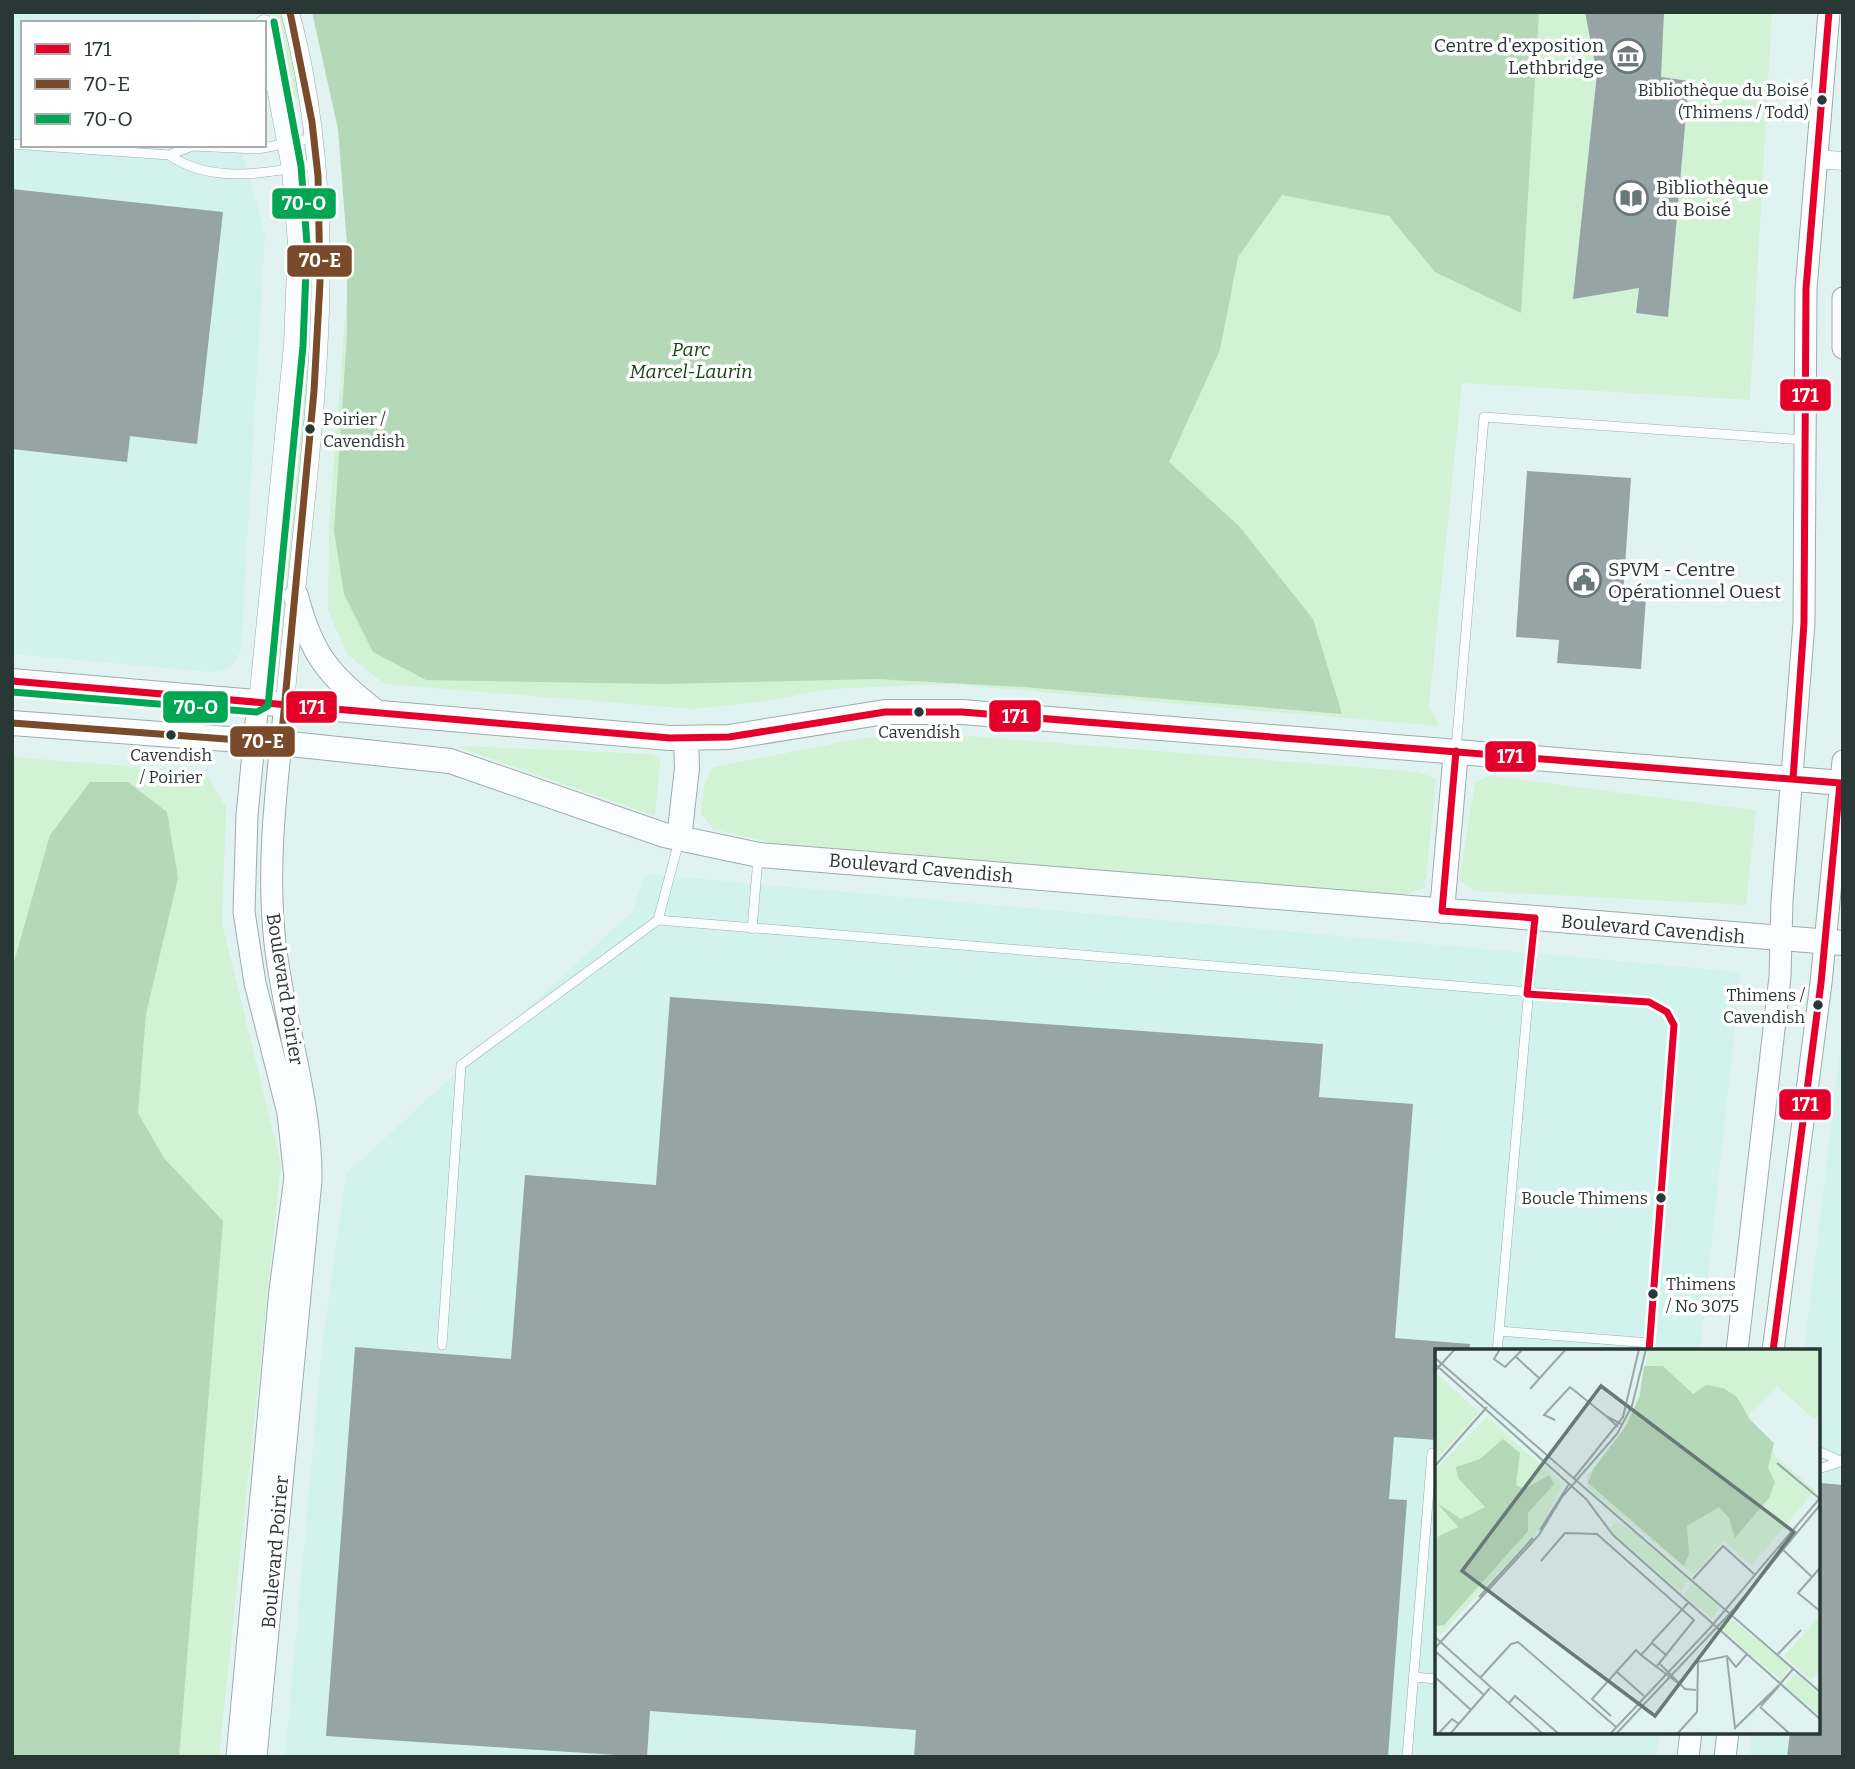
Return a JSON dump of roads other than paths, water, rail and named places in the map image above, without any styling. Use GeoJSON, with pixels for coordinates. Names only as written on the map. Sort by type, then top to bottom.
{"type":"FeatureCollection","features":[{"type":"Feature","properties":{"kind":"main road"},"geometry":{"type":"LineString","coordinates":[[296,596],[307,634],[321,663],[341,685],[376,712]]}},
{"type":"Feature","properties":{"kind":"main road"},"geometry":{"type":"LineString","coordinates":[[12,681],[686,739],[765,733],[860,715],[935,711],[1793,779],[1842,776]]}},
{"type":"Feature","properties":{"kind":"main road","name":"Boulevard Cavendish"},"geometry":{"type":"LineString","coordinates":[[12,723],[281,743],[450,761],[679,839],[759,855],[1834,942]]}},
{"type":"Feature","properties":{"kind":"main road"},"geometry":{"type":"LineString","coordinates":[[679,839],[687,768],[686,739]]}},
{"type":"Feature","properties":{"kind":"main road"},"geometry":{"type":"LineString","coordinates":[[1442,911],[1456,751]]}},
{"type":"Feature","properties":{"kind":"street","name":"Boulevard Poirier"},"geometry":{"type":"LineString","coordinates":[[256,1757],[311,1180],[308,1118],[283,1002],[273,920],[272,857],[321,297],[322,216],[318,163],[300,52],[290,12]]}},
{"type":"Feature","properties":{"kind":"street"},"geometry":{"type":"LineString","coordinates":[[1737,1349],[1771,1065],[1804,623],[1806,289],[1829,12]]}},
{"type":"Feature","properties":{"kind":"street","name":"Boulevard Poirier"},"geometry":{"type":"LineString","coordinates":[[237,1757],[280,1290],[295,1178],[288,1113],[255,984],[244,912],[244,872],[254,741],[295,319],[297,244],[291,168],[266,34]]}},
{"type":"Feature","properties":{"kind":"street"},"geometry":{"type":"LineString","coordinates":[[1817,159],[1843,161]]}},
{"type":"Feature","properties":{"kind":"street"},"geometry":{"type":"LineString","coordinates":[[1843,298],[1843,348]]}},
{"type":"Feature","properties":{"kind":"street"},"geometry":{"type":"LineString","coordinates":[[1773,1349],[1834,942],[1842,776]]}},
{"type":"Feature","properties":{"kind":"street"},"geometry":{"type":"LineString","coordinates":[[1688,1757],[1691,1734]]}},
{"type":"Feature","properties":{"kind":"street"},"geometry":{"type":"LineString","coordinates":[[1725,1757],[1728,1734]]}},
{"type":"Feature","properties":{"kind":"lane"},"geometry":{"type":"LineString","coordinates":[[266,147],[315,138]]}},
{"type":"Feature","properties":{"kind":"lane"},"geometry":{"type":"LineString","coordinates":[[53,147],[169,155],[189,147]]}},
{"type":"Feature","properties":{"kind":"lane"},"geometry":{"type":"LineString","coordinates":[[210,147],[263,147]]}},
{"type":"Feature","properties":{"kind":"lane"},"geometry":{"type":"LineString","coordinates":[[169,155],[188,169],[249,174],[318,163]]}},
{"type":"Feature","properties":{"kind":"lane"},"geometry":{"type":"LineString","coordinates":[[1456,751],[1484,417],[1805,440]]}},
{"type":"Feature","properties":{"kind":"lane"},"geometry":{"type":"LineString","coordinates":[[442,1345],[461,1065],[658,920],[679,839]]}},
{"type":"Feature","properties":{"kind":"lane"},"geometry":{"type":"LineString","coordinates":[[752,929],[759,855]]}},
{"type":"Feature","properties":{"kind":"lane"},"geometry":{"type":"LineString","coordinates":[[1497,1349],[1535,918]]}},
{"type":"Feature","properties":{"kind":"lane"},"geometry":{"type":"LineString","coordinates":[[658,920],[1649,1002],[1667,1012],[1674,1025],[1649,1347],[1499,1331]]}},
{"type":"Feature","properties":{"kind":"lane"},"geometry":{"type":"LineString","coordinates":[[1820,1452],[1842,1462]]}},
{"type":"Feature","properties":{"kind":"lane"},"geometry":{"type":"LineString","coordinates":[[1407,1757],[1432,1453],[1435,1454]]}},
{"type":"Feature","properties":{"kind":"lane"},"geometry":{"type":"LineString","coordinates":[[1820,1468],[1842,1462]]}},
{"type":"Feature","properties":{"kind":"lane"},"geometry":{"type":"LineString","coordinates":[[1413,1677],[1435,1678]]}},
{"type":"Feature","properties":{"kind":"place","name":"Centre d'exposition Lethbridge"},"geometry":{"type":"Point","coordinates":[1628,56]}},
{"type":"Feature","properties":{"kind":"place","name":"Bibliothèque du Boisé (Thimens / Todd)"},"geometry":{"type":"Point","coordinates":[1822,100]}},
{"type":"Feature","properties":{"kind":"place","name":"Bibliothèque du Boisé"},"geometry":{"type":"Point","coordinates":[1631,198]}},
{"type":"Feature","properties":{"kind":"place","name":"Poirier / Cavendish"},"geometry":{"type":"Point","coordinates":[310,429]}},
{"type":"Feature","properties":{"kind":"place","name":"SPVM - Centre Opérationnel Ouest"},"geometry":{"type":"Point","coordinates":[1584,580]}},
{"type":"Feature","properties":{"kind":"place","name":"Cavendish"},"geometry":{"type":"Point","coordinates":[919,712]}},
{"type":"Feature","properties":{"kind":"place","name":"Cavendish / Poirier"},"geometry":{"type":"Point","coordinates":[171,735]}},
{"type":"Feature","properties":{"kind":"place","name":"Thimens / Cavendish"},"geometry":{"type":"Point","coordinates":[1818,1005]}},
{"type":"Feature","properties":{"kind":"place","name":"Boucle Thimens"},"geometry":{"type":"Point","coordinates":[1661,1198]}},
{"type":"Feature","properties":{"kind":"place","name":"Thimens / No 3075"},"geometry":{"type":"Point","coordinates":[1653,1294]}},
{"type":"Feature","properties":{"kind":"park label","name":"Parc Marcel-Laurin"},"geometry":{"type":"Point","coordinates":[691,360]}}]}
